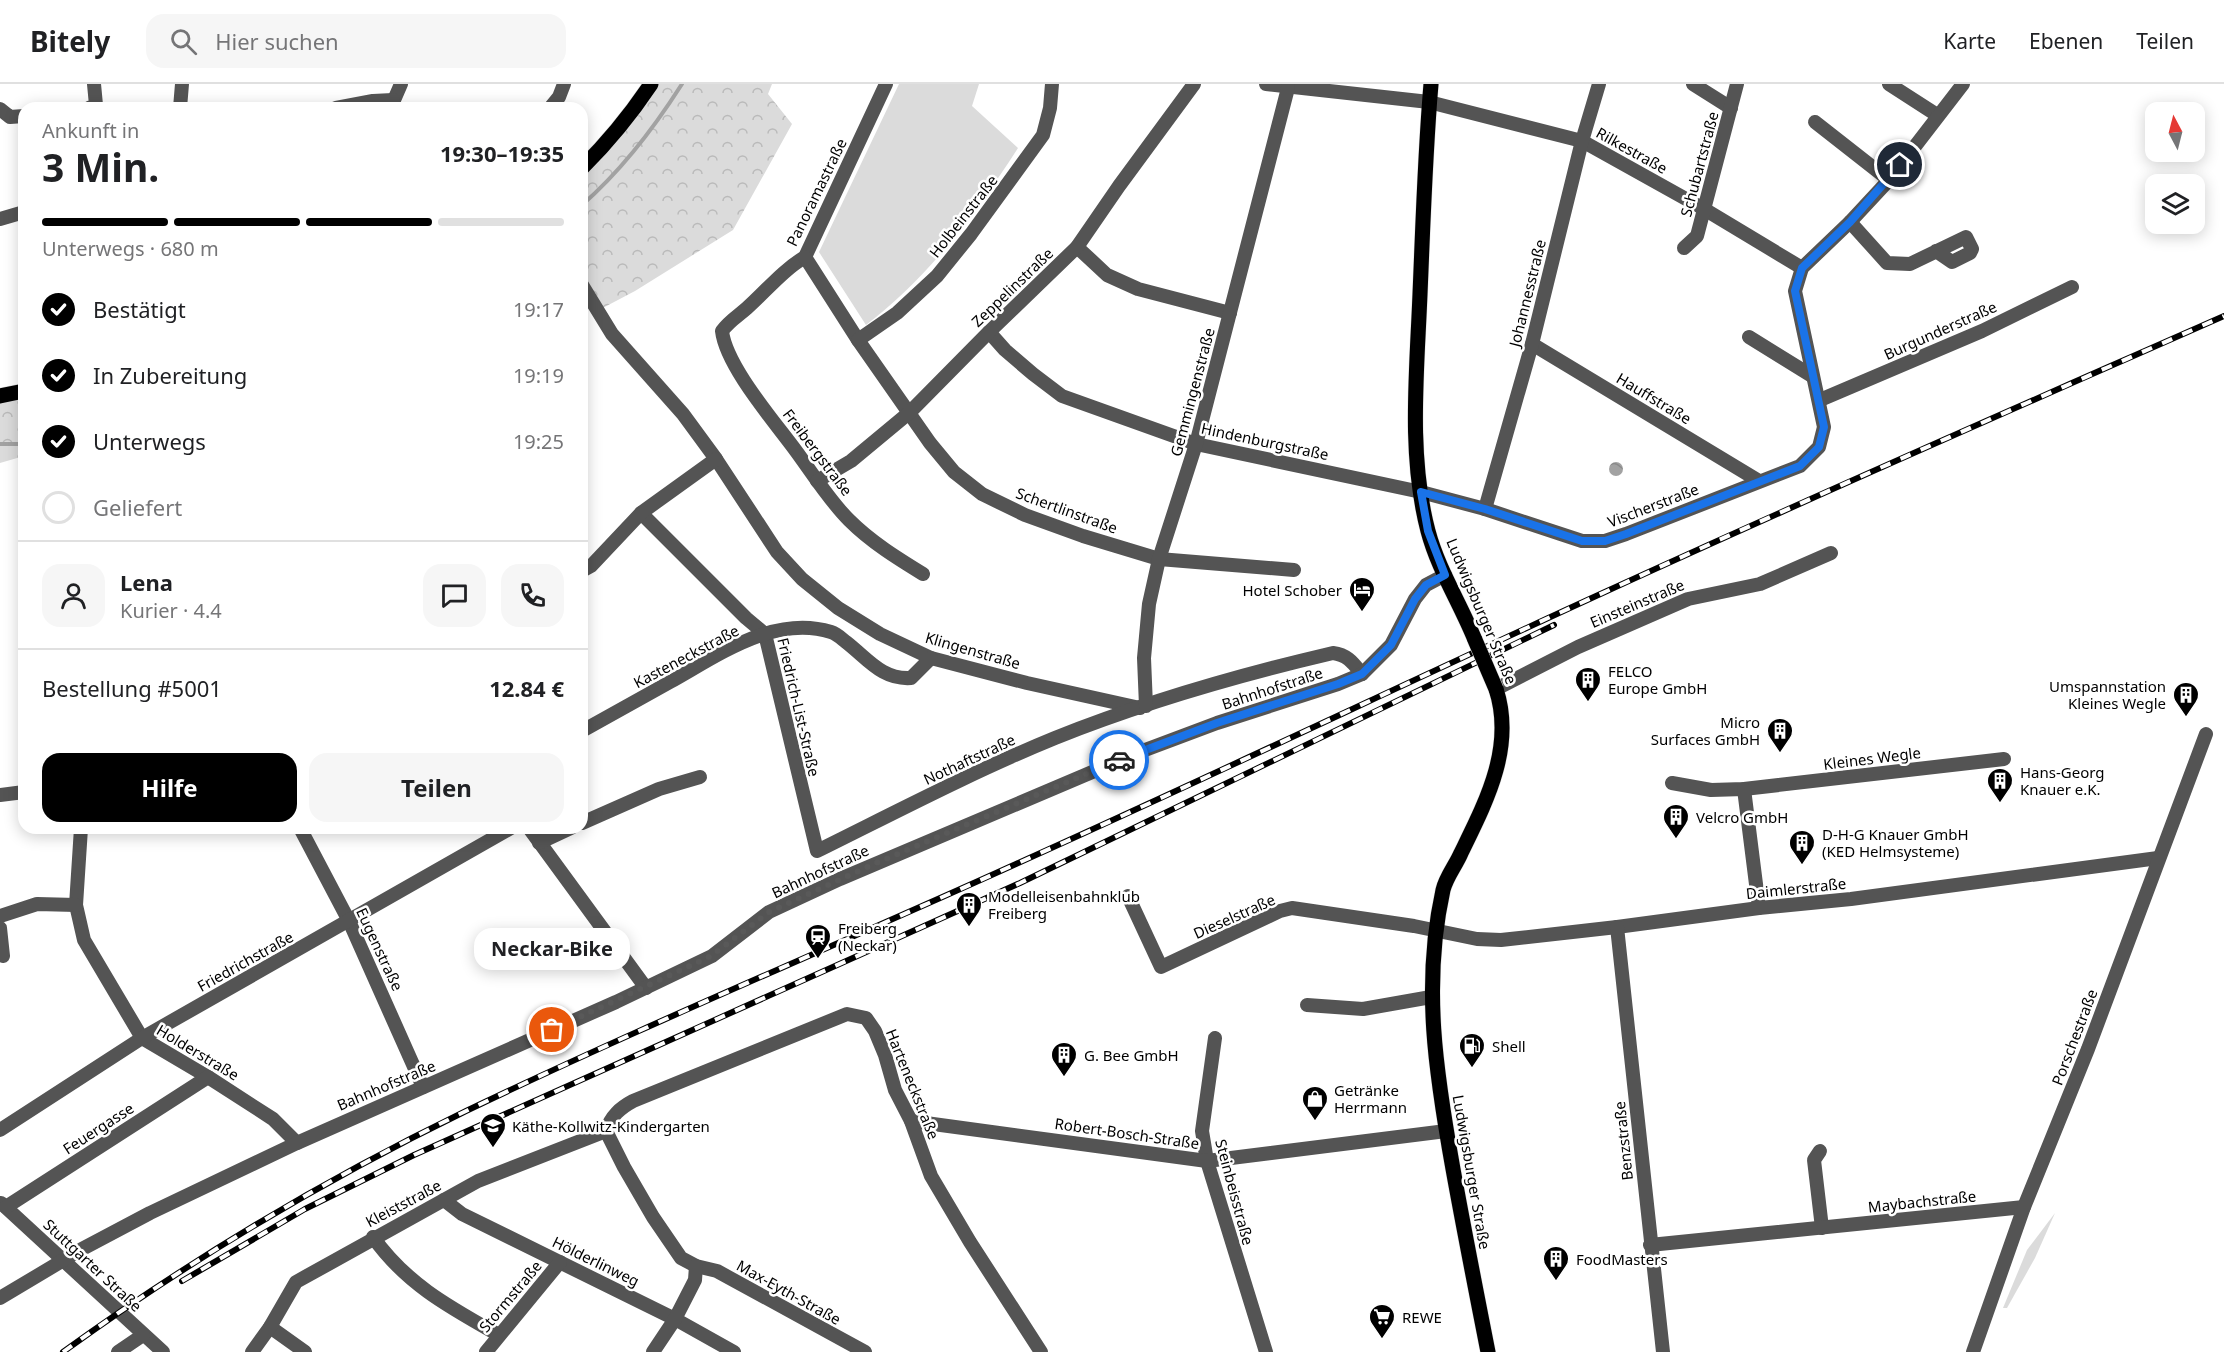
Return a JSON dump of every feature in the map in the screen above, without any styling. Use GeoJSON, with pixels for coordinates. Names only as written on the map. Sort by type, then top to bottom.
{"type":"FeatureCollection","features":[{"type":"Feature","properties":{"kind":"main road"},"geometry":{"type":"LineString","coordinates":[[588,161],[627,117],[651,84]]}},
{"type":"Feature","properties":{"kind":"main road","name":"Ludwigsburger Straße"},"geometry":{"type":"LineString","coordinates":[[1431,84],[1418,354],[1416,440],[1421,492],[1428,531],[1502,707],[1503,732],[1499,761],[1486,802],[1443,887],[1436,932],[1431,997],[1432,1033],[1446,1131],[1488,1352]]}},
{"type":"Feature","properties":{"kind":"main road"},"geometry":{"type":"LineString","coordinates":[[0,396],[18,392]]}},
{"type":"Feature","properties":{"kind":"street"},"geometry":{"type":"LineString","coordinates":[[94,84],[96,102]]}},
{"type":"Feature","properties":{"kind":"street"},"geometry":{"type":"LineString","coordinates":[[180,102],[182,84]]}},
{"type":"Feature","properties":{"kind":"street"},"geometry":{"type":"LineString","coordinates":[[393,102],[401,84]]}},
{"type":"Feature","properties":{"kind":"street"},"geometry":{"type":"LineString","coordinates":[[554,102],[564,84]]}},
{"type":"Feature","properties":{"kind":"street","name":"Panoramastraße"},"geometry":{"type":"LineString","coordinates":[[728,322],[745,310],[792,265],[805,257],[885,84]]}},
{"type":"Feature","properties":{"kind":"street","name":"Holbeinstraße"},"geometry":{"type":"LineString","coordinates":[[858,340],[897,313],[937,276],[971,234],[1043,135],[1050,108],[1052,84]]}},
{"type":"Feature","properties":{"kind":"street","name":"Zeppelinstraße"},"geometry":{"type":"LineString","coordinates":[[817,481],[851,461],[910,412],[1077,247],[1194,84]]}},
{"type":"Feature","properties":{"kind":"street","name":"Rilkestraße"},"geometry":{"type":"LineString","coordinates":[[1266,84],[1288,88],[1361,90],[1429,102],[1582,141],[1704,209],[1802,268]]}},
{"type":"Feature","properties":{"kind":"street","name":"Johannesstraße"},"geometry":{"type":"LineString","coordinates":[[1485,509],[1532,344],[1582,141],[1599,84]]}},
{"type":"Feature","properties":{"kind":"street"},"geometry":{"type":"LineString","coordinates":[[1693,84],[1731,108]]}},
{"type":"Feature","properties":{"kind":"street","name":"Schubartstraße"},"geometry":{"type":"LineString","coordinates":[[1684,248],[1697,236],[1737,84]]}},
{"type":"Feature","properties":{"kind":"street"},"geometry":{"type":"LineString","coordinates":[[1888,84],[1937,116]]}},
{"type":"Feature","properties":{"kind":"street"},"geometry":{"type":"LineString","coordinates":[[1820,400],[1812,376],[1795,291],[1802,268],[1889,180],[1963,84]]}},
{"type":"Feature","properties":{"kind":"street","name":"Gemmingenstraße"},"geometry":{"type":"LineString","coordinates":[[1143,707],[1144,658],[1149,604],[1159,559],[1196,444],[1288,88]]}},
{"type":"Feature","properties":{"kind":"street"},"geometry":{"type":"LineString","coordinates":[[1,105],[10,117],[18,116]]}},
{"type":"Feature","properties":{"kind":"street"},"geometry":{"type":"LineString","coordinates":[[1815,122],[1889,180]]}},
{"type":"Feature","properties":{"kind":"street"},"geometry":{"type":"LineString","coordinates":[[0,219],[18,214]]}},
{"type":"Feature","properties":{"kind":"street"},"geometry":{"type":"LineString","coordinates":[[1850,222],[1887,263],[1910,264],[1936,251]]}},
{"type":"Feature","properties":{"kind":"street"},"geometry":{"type":"LineString","coordinates":[[1077,247],[1107,275],[1138,290],[1230,313]]}},
{"type":"Feature","properties":{"kind":"street","name":"Schertlinstraße"},"geometry":{"type":"LineString","coordinates":[[805,257],[858,340],[930,443],[954,472],[982,494],[1025,515],[1083,536],[1159,559],[1294,570]]}},
{"type":"Feature","properties":{"kind":"street","name":"Burgunderstraße"},"geometry":{"type":"LineString","coordinates":[[1820,400],[1982,331],[2072,287]]}},
{"type":"Feature","properties":{"kind":"street","name":"Klingenstraße"},"geometry":{"type":"LineString","coordinates":[[588,295],[612,333],[683,414],[716,459],[777,552],[802,579],[838,608],[880,634],[931,658],[1028,683],[1143,707]]}},
{"type":"Feature","properties":{"kind":"street","name":"Freibergstraße"},"geometry":{"type":"LineString","coordinates":[[728,322],[722,331],[723,341],[734,362],[817,481],[848,520],[886,551],[923,574]]}},
{"type":"Feature","properties":{"kind":"street","name":"Hindenburgstraße"},"geometry":{"type":"LineString","coordinates":[[989,332],[1005,350],[1062,396],[1196,444],[1421,492]]}},
{"type":"Feature","properties":{"kind":"street"},"geometry":{"type":"LineString","coordinates":[[1749,337],[1812,376]]}},
{"type":"Feature","properties":{"kind":"street","name":"Hauffstraße"},"geometry":{"type":"LineString","coordinates":[[1532,344],[1759,481]]}},
{"type":"Feature","properties":{"kind":"street","name":"Vischerstraße"},"geometry":{"type":"LineString","coordinates":[[1421,492],[1485,509],[1582,541],[1605,541],[1800,466],[1819,447],[1824,427],[1820,400]]}},
{"type":"Feature","properties":{"kind":"street"},"geometry":{"type":"LineString","coordinates":[[588,561],[641,513],[716,459]]}},
{"type":"Feature","properties":{"kind":"street","name":"Friedrich-List-Straße"},"geometry":{"type":"LineString","coordinates":[[641,513],[746,618],[765,634],[817,851]]}},
{"type":"Feature","properties":{"kind":"street","name":"Einsteinstraße"},"geometry":{"type":"LineString","coordinates":[[1496,689],[1578,647],[1688,599],[1760,584],[1831,553]]}},
{"type":"Feature","properties":{"kind":"street","name":"Bahnhofstraße"},"geometry":{"type":"LineString","coordinates":[[0,1298],[150,1213],[297,1143],[646,988],[711,956],[769,912],[874,864],[1137,753],[1217,723],[1362,674],[1391,645],[1415,599],[1426,585],[1445,575]]}},
{"type":"Feature","properties":{"kind":"street","name":"Kasteneckstraße"},"geometry":{"type":"LineString","coordinates":[[588,728],[728,650],[765,634],[781,630],[812,627],[834,633],[885,674],[899,679],[912,678],[931,658]]}},
{"type":"Feature","properties":{"kind":"street"},"geometry":{"type":"LineString","coordinates":[[1143,707],[1210,684],[1334,653],[1344,655],[1362,674]]}},
{"type":"Feature","properties":{"kind":"street","name":"Nothaftstraße"},"geometry":{"type":"LineString","coordinates":[[817,851],[944,788],[1046,742],[1143,707]]}},
{"type":"Feature","properties":{"kind":"street","name":"Porschestraße"},"geometry":{"type":"LineString","coordinates":[[1973,1352],[2024,1207],[2088,1049],[2206,734]]}},
{"type":"Feature","properties":{"kind":"street","name":"Kleines Wegle"},"geometry":{"type":"LineString","coordinates":[[1672,783],[1711,790],[1744,789],[2004,759]]}},
{"type":"Feature","properties":{"kind":"street"},"geometry":{"type":"LineString","coordinates":[[588,820],[659,789],[700,777]]}},
{"type":"Feature","properties":{"kind":"street"},"geometry":{"type":"LineString","coordinates":[[1744,789],[1759,908]]}},
{"type":"Feature","properties":{"kind":"street"},"geometry":{"type":"LineString","coordinates":[[0,790],[0,795],[18,793]]}},
{"type":"Feature","properties":{"kind":"street","name":"Holderstraße"},"geometry":{"type":"LineString","coordinates":[[81,834],[76,905],[84,940],[142,1038],[273,1119],[297,1143]]}},
{"type":"Feature","properties":{"kind":"street","name":"Eugenstraße"},"geometry":{"type":"LineString","coordinates":[[303,834],[349,921],[423,1087]]}},
{"type":"Feature","properties":{"kind":"street","name":"Friedrichstraße"},"geometry":{"type":"LineString","coordinates":[[0,1130],[142,1038],[501,834]]}},
{"type":"Feature","properties":{"kind":"street"},"geometry":{"type":"LineString","coordinates":[[533,834],[646,988]]}},
{"type":"Feature","properties":{"kind":"street"},"geometry":{"type":"LineString","coordinates":[[539,843],[558,834]]}},
{"type":"Feature","properties":{"kind":"street","name":"Daimlerstraße"},"geometry":{"type":"LineString","coordinates":[[1436,932],[1477,939],[1501,940],[1851,899],[2158,858]]}},
{"type":"Feature","properties":{"kind":"street","name":"Dieselstraße"},"geometry":{"type":"LineString","coordinates":[[1128,896],[1161,968],[1280,911],[1292,908],[1414,926],[1436,932]]}},
{"type":"Feature","properties":{"kind":"street"},"geometry":{"type":"LineString","coordinates":[[0,916],[37,904],[76,905]]}},
{"type":"Feature","properties":{"kind":"street","name":"Benzstraße"},"geometry":{"type":"LineString","coordinates":[[1617,927],[1663,1352]]}},
{"type":"Feature","properties":{"kind":"street"},"geometry":{"type":"LineString","coordinates":[[0,928],[3,956]]}},
{"type":"Feature","properties":{"kind":"street"},"geometry":{"type":"LineString","coordinates":[[1307,1005],[1363,1009],[1431,997]]}},
{"type":"Feature","properties":{"kind":"street","name":"Harteneckstraße"},"geometry":{"type":"LineString","coordinates":[[606,1131],[615,1113],[633,1101],[847,1014],[866,1018],[875,1031],[885,1055],[895,1090],[910,1121],[931,1176],[970,1242],[1041,1352]]}},
{"type":"Feature","properties":{"kind":"street","name":"Steinbeisstraße"},"geometry":{"type":"LineString","coordinates":[[1215,1038],[1202,1131],[1207,1161],[1266,1352]]}},
{"type":"Feature","properties":{"kind":"street","name":"Feuergasse"},"geometry":{"type":"LineString","coordinates":[[3,1205],[208,1077]]}},
{"type":"Feature","properties":{"kind":"street","name":"Robert-Bosch-Straße"},"geometry":{"type":"LineString","coordinates":[[910,1121],[1207,1161],[1446,1131]]}},
{"type":"Feature","properties":{"kind":"street","name":"Kleiststraße"},"geometry":{"type":"LineString","coordinates":[[252,1352],[270,1327],[296,1282],[373,1237],[478,1181],[606,1131]]}},
{"type":"Feature","properties":{"kind":"street","name":"Max-Eyth-Straße"},"geometry":{"type":"LineString","coordinates":[[606,1131],[653,1217],[681,1258],[696,1266],[717,1271],[865,1352]]}},
{"type":"Feature","properties":{"kind":"street"},"geometry":{"type":"LineString","coordinates":[[1820,1150],[1814,1160],[1822,1228]]}},
{"type":"Feature","properties":{"kind":"street","name":"Hölderlinweg"},"geometry":{"type":"LineString","coordinates":[[444,1200],[462,1214],[675,1319],[734,1352]]}},
{"type":"Feature","properties":{"kind":"street","name":"Stuttgarter Straße"},"geometry":{"type":"LineString","coordinates":[[3,1205],[163,1352]]}},
{"type":"Feature","properties":{"kind":"street","name":"Maybachstraße"},"geometry":{"type":"LineString","coordinates":[[1650,1245],[2024,1207]]}},
{"type":"Feature","properties":{"kind":"street"},"geometry":{"type":"LineString","coordinates":[[373,1237],[389,1259],[438,1300],[499,1335]]}},
{"type":"Feature","properties":{"kind":"street","name":"Stormstraße"},"geometry":{"type":"LineString","coordinates":[[486,1352],[560,1262]]}},
{"type":"Feature","properties":{"kind":"street"},"geometry":{"type":"LineString","coordinates":[[653,1352],[675,1319],[695,1280],[696,1266]]}},
{"type":"Feature","properties":{"kind":"street"},"geometry":{"type":"LineString","coordinates":[[270,1327],[305,1352]]}},
{"type":"Feature","properties":{"kind":"street"},"geometry":{"type":"LineString","coordinates":[[118,1352],[143,1335]]}},
{"type":"Feature","properties":{"kind":"green space"},"geometry":{"type":"Polygon","coordinates":[[[651,84],[772,84],[768,94],[792,124],[733,230],[635,291],[597,311],[588,295],[588,161],[651,84]]]}},
{"type":"Feature","properties":{"kind":"green space"},"geometry":{"type":"Polygon","coordinates":[[[899,84],[979,84],[972,106],[1018,148],[968,220],[949,243],[910,287],[866,325],[819,252],[899,84]]]}},
{"type":"Feature","properties":{"kind":"green space"},"geometry":{"type":"Polygon","coordinates":[[[18,392],[18,458],[0,463],[0,396],[18,392]]]}},
{"type":"Feature","properties":{"kind":"green space"},"geometry":{"type":"Polygon","coordinates":[[[2055,1213],[2035,1258],[2007,1308],[2003,1308],[2027,1250],[2055,1213]]]}},
{"type":"Feature","properties":{"kind":"water"},"geometry":{"type":"Polygon","coordinates":[[[1616,462],[1621,464],[1623,469],[1621,474],[1616,476],[1611,474],[1609,469],[1611,464],[1616,462]]]}},
{"type":"Feature","properties":{"kind":"waterway"},"geometry":{"type":"LineString","coordinates":[[588,199],[636,148],[682,84]]}},
{"type":"Feature","properties":{"kind":"waterway"},"geometry":{"type":"LineString","coordinates":[[0,444],[18,444]]}},
{"type":"Feature","properties":{"kind":"railway"},"geometry":{"type":"LineString","coordinates":[[63,1352],[209,1253],[362,1164],[466,1111],[603,1047],[1090,830],[1684,556],[2224,316]]}},
{"type":"Feature","properties":{"kind":"railway"},"geometry":{"type":"LineString","coordinates":[[182,1281],[305,1209],[414,1155],[1020,883],[1554,625]]}},
{"type":"Feature","properties":{"kind":"way so far"},"geometry":{"type":"LineString","coordinates":[[552,1030],[711,956],[769,912],[874,864],[1119,760]]}},
{"type":"Feature","properties":{"kind":"place","name":"Hotel Schober"},"geometry":{"type":"Point","coordinates":[1362,613]}},
{"type":"Feature","properties":{"kind":"place","name":"FELCO Europe GmbH"},"geometry":{"type":"Point","coordinates":[1588,703]}},
{"type":"Feature","properties":{"kind":"place","name":"Umspannstation Kleines Wegle"},"geometry":{"type":"Point","coordinates":[2186,718]}},
{"type":"Feature","properties":{"kind":"place","name":"Micro Surfaces GmbH"},"geometry":{"type":"Point","coordinates":[1780,754]}},
{"type":"Feature","properties":{"kind":"place","name":"Hans-Georg Knauer e.K."},"geometry":{"type":"Point","coordinates":[2000,804]}},
{"type":"Feature","properties":{"kind":"place","name":"Velcro GmbH"},"geometry":{"type":"Point","coordinates":[1676,840]}},
{"type":"Feature","properties":{"kind":"place","name":"D-H-G Knauer GmbH (KED Helmsysteme)"},"geometry":{"type":"Point","coordinates":[1802,866]}},
{"type":"Feature","properties":{"kind":"place","name":"Modelleisenbahnklub Freiberg"},"geometry":{"type":"Point","coordinates":[969,928]}},
{"type":"Feature","properties":{"kind":"place","name":"Freiberg (Neckar)"},"geometry":{"type":"Point","coordinates":[818,960]}},
{"type":"Feature","properties":{"kind":"place","name":"Neckar-Bike"},"geometry":{"type":"Point","coordinates":[552,1030]}},
{"type":"Feature","properties":{"kind":"place","name":"Shell"},"geometry":{"type":"Point","coordinates":[1472,1069]}},
{"type":"Feature","properties":{"kind":"place","name":"G. Bee GmbH"},"geometry":{"type":"Point","coordinates":[1064,1078]}},
{"type":"Feature","properties":{"kind":"place","name":"Getränke Herrmann"},"geometry":{"type":"Point","coordinates":[1315,1122]}},
{"type":"Feature","properties":{"kind":"place","name":"Käthe-Kollwitz-Kindergarten"},"geometry":{"type":"Point","coordinates":[493,1149]}},
{"type":"Feature","properties":{"kind":"place","name":"FoodMasters"},"geometry":{"type":"Point","coordinates":[1556,1282]}},
{"type":"Feature","properties":{"kind":"place","name":"REWE"},"geometry":{"type":"Point","coordinates":[1382,1340]}},
{"type":"Feature","properties":{"kind":"route"},"geometry":{"type":"LineString","coordinates":[[1119,760],[1179,736],[1362,674],[1391,645],[1415,599],[1426,585],[1445,575],[1428,531],[1421,492],[1485,509],[1582,541],[1605,541],[1800,466],[1819,447],[1824,427],[1795,291],[1802,268],[1850,222],[1900,165]]}}]}
